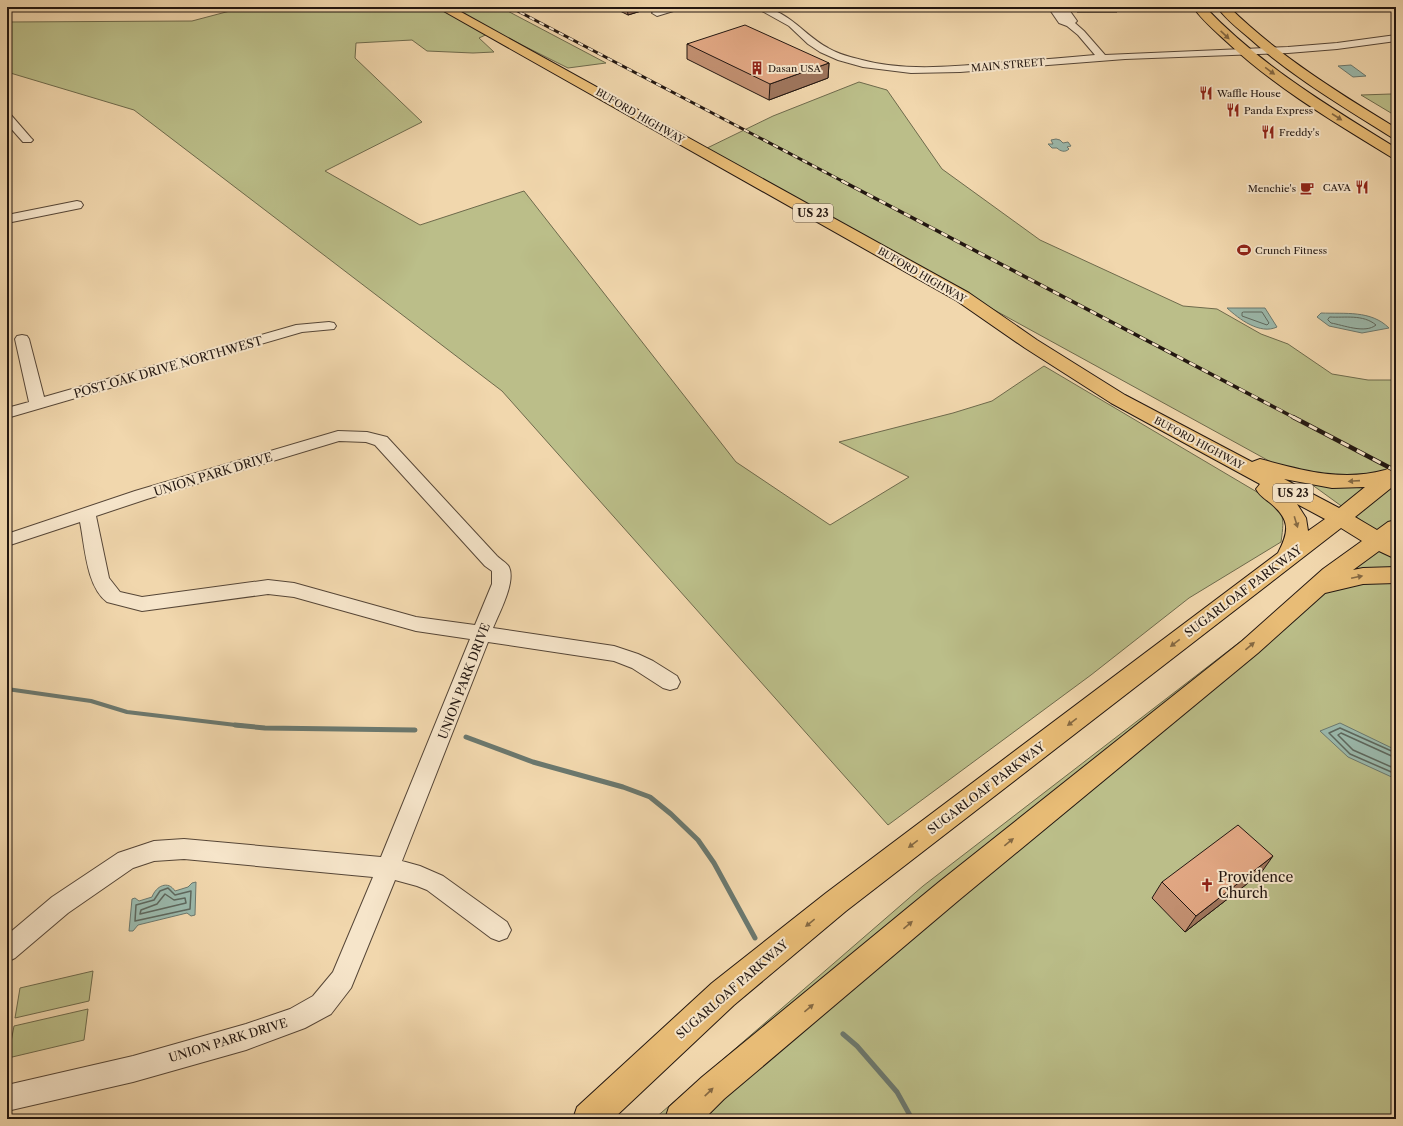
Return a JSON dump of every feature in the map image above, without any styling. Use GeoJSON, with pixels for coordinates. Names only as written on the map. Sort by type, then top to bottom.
{"type":"FeatureCollection","features":[{"type":"Feature","properties":{"kind":"main road","name":"BUFORD HIGHWAY"},"geometry":{"type":"LineString","coordinates":[[444,7],[963,297],[1031,344],[1118,399],[1340,518],[1387,545]]}},
{"type":"Feature","properties":{"kind":"main road"},"geometry":{"type":"LineString","coordinates":[[1199,7],[1209,20],[1245,52],[1299,92],[1396,154]]}},
{"type":"Feature","properties":{"kind":"main road"},"geometry":{"type":"LineString","coordinates":[[1223,7],[1235,20],[1308,79],[1396,134]]}},
{"type":"Feature","properties":{"kind":"main road"},"geometry":{"type":"LineString","coordinates":[[1228,458],[1311,478],[1342,482],[1368,480],[1394,474]]}},
{"type":"Feature","properties":{"kind":"main road"},"geometry":{"type":"LineString","coordinates":[[1228,458],[1243,472],[1286,504],[1296,518],[1299,531],[1294,546],[1287,558]]}},
{"type":"Feature","properties":{"kind":"main road","name":"SUGARLOAF PARKWAY"},"geometry":{"type":"LineString","coordinates":[[589,1119],[723,994],[830,907],[1340,518],[1394,474]]}},
{"type":"Feature","properties":{"kind":"main road"},"geometry":{"type":"LineString","coordinates":[[681,1119],[719,1083],[949,891],[1250,646],[1319,586],[1387,545],[1396,527]]}},
{"type":"Feature","properties":{"kind":"main road"},"geometry":{"type":"LineString","coordinates":[[1319,586],[1363,576],[1396,575]]}},
{"type":"Feature","properties":{"kind":"street"},"geometry":{"type":"LineString","coordinates":[[657,13],[677,7]]}},
{"type":"Feature","properties":{"kind":"street","name":"MAIN STREET"},"geometry":{"type":"LineString","coordinates":[[760,7],[792,24],[812,42],[824,50],[856,62],[887,68],[911,70],[960,69],[1102,57],[1272,51],[1337,46],[1396,38]]}},
{"type":"Feature","properties":{"kind":"street"},"geometry":{"type":"LineString","coordinates":[[1053,7],[1062,21],[1070,24],[1081,33],[1102,57]]}},
{"type":"Feature","properties":{"kind":"street"},"geometry":{"type":"LineString","coordinates":[[1062,7],[1072,21],[1070,24]]}},
{"type":"Feature","properties":{"kind":"street"},"geometry":{"type":"LineString","coordinates":[[7,116],[27,140]]}},
{"type":"Feature","properties":{"kind":"street"},"geometry":{"type":"LineString","coordinates":[[7,219],[37,212],[77,206]]}},
{"type":"Feature","properties":{"kind":"street","name":"POST OAK DRIVE NORTHWEST"},"geometry":{"type":"LineString","coordinates":[[7,413],[301,328],[329,326]]}},
{"type":"Feature","properties":{"kind":"street"},"geometry":{"type":"LineString","coordinates":[[22,339],[38,405]]}},
{"type":"Feature","properties":{"kind":"street","name":"UNION PARK DRIVE"},"geometry":{"type":"LineString","coordinates":[[7,540],[141,495],[338,436],[367,437],[381,441],[500,569],[501,584],[433,759],[342,980],[322,1005],[296,1019],[246,1037],[133,1069],[7,1098]]}},
{"type":"Feature","properties":{"kind":"street"},"geometry":{"type":"LineString","coordinates":[[87,513],[100,579],[110,594],[114,597],[142,604],[268,588],[294,590],[416,624],[623,655],[638,662],[670,682]]}},
{"type":"Feature","properties":{"kind":"street"},"geometry":{"type":"LineString","coordinates":[[7,950],[60,905],[126,860],[154,851],[184,849],[388,868],[420,876],[435,883],[499,930]]}},
{"type":"Feature","properties":{"kind":"green space"},"geometry":{"type":"Polygon","coordinates":[[[245,7],[500,7],[606,63],[568,68],[494,31],[479,38],[494,52],[473,53],[427,51],[412,40],[356,43],[355,58],[422,122],[325,171],[420,225],[524,191],[736,462],[830,525],[909,477],[839,442],[953,413],[992,401],[1044,366],[1262,495],[1279,510],[1281,514],[1283,525],[1281,542],[1189,598],[1091,675],[888,825],[502,391],[134,110],[7,72],[7,22],[192,21],[245,7]]]}},
{"type":"Feature","properties":{"kind":"green space"},"geometry":{"type":"Polygon","coordinates":[[[859,82],[887,90],[942,169],[1040,240],[1183,306],[1217,309],[1261,334],[1288,344],[1332,374],[1368,380],[1396,380],[1396,1119],[654,1119],[923,886],[1380,534],[1311,484],[896,256],[701,151],[773,116],[859,82]]]}},
{"type":"Feature","properties":{"kind":"green space"},"geometry":{"type":"Polygon","coordinates":[[[1391,94],[1396,94],[1396,116],[1361,95],[1391,94]]]}},
{"type":"Feature","properties":{"kind":"green space"},"geometry":{"type":"Polygon","coordinates":[[[93,971],[89,1001],[15,1018],[20,988],[93,971]]]}},
{"type":"Feature","properties":{"kind":"green space"},"geometry":{"type":"Polygon","coordinates":[[[88,1009],[84,1040],[8,1058],[14,1026],[88,1009]]]}},
{"type":"Feature","properties":{"kind":"water"},"geometry":{"type":"Polygon","coordinates":[[[1351,65],[1366,76],[1353,77],[1338,66],[1351,65]]]}},
{"type":"Feature","properties":{"kind":"water"},"geometry":{"type":"Polygon","coordinates":[[[1056,139],[1063,143],[1068,142],[1071,146],[1067,147],[1069,149],[1064,151],[1057,148],[1052,148],[1048,144],[1053,144],[1051,140],[1056,139]]]}},
{"type":"Feature","properties":{"kind":"water"},"geometry":{"type":"Polygon","coordinates":[[[1227,308],[1265,308],[1277,327],[1264,329],[1250,325],[1237,317],[1227,308]]]}},
{"type":"Feature","properties":{"kind":"water"},"geometry":{"type":"Polygon","coordinates":[[[1321,313],[1357,314],[1374,318],[1389,328],[1362,333],[1329,326],[1317,317],[1321,313]]]}},
{"type":"Feature","properties":{"kind":"water"},"geometry":{"type":"Polygon","coordinates":[[[1340,723],[1396,750],[1396,779],[1348,757],[1320,731],[1340,723]]]}},
{"type":"Feature","properties":{"kind":"water"},"geometry":{"type":"Polygon","coordinates":[[[196,882],[195,915],[191,916],[187,913],[138,925],[133,931],[129,931],[132,899],[135,898],[139,901],[152,897],[156,890],[162,886],[169,886],[175,891],[188,887],[192,883],[196,882]]]}},
{"type":"Feature","properties":{"kind":"building"},"geometry":{"type":"Polygon","coordinates":[[[745,25],[829,63],[770,84],[687,44],[745,25]]]}},
{"type":"Feature","properties":{"kind":"building","name":"Providence Church"},"geometry":{"type":"Polygon","coordinates":[[[1238,825],[1273,856],[1196,916],[1162,882],[1238,825]]]}},
{"type":"Feature","properties":{"kind":"waterway"},"geometry":{"type":"LineString","coordinates":[[7,689],[91,701],[127,712],[239,725]]}},
{"type":"Feature","properties":{"kind":"waterway"},"geometry":{"type":"LineString","coordinates":[[239,725],[265,728],[415,730]]}},
{"type":"Feature","properties":{"kind":"waterway"},"geometry":{"type":"LineString","coordinates":[[239,725],[244,726]]}},
{"type":"Feature","properties":{"kind":"waterway"},"geometry":{"type":"LineString","coordinates":[[466,737],[533,762],[623,787],[650,797],[671,814],[698,840],[714,863],[755,938]]}},
{"type":"Feature","properties":{"kind":"waterway"},"geometry":{"type":"LineString","coordinates":[[843,1034],[857,1046],[897,1092],[912,1119]]}},
{"type":"Feature","properties":{"kind":"railway"},"geometry":{"type":"LineString","coordinates":[[510,7],[844,182]]}},
{"type":"Feature","properties":{"kind":"railway"},"geometry":{"type":"LineString","coordinates":[[842,181],[1295,418]]}},
{"type":"Feature","properties":{"kind":"railway"},"geometry":{"type":"LineString","coordinates":[[1293,417],[1396,471]]}},
{"type":"Feature","properties":{"kind":"place","name":"Dasan USA"},"geometry":{"type":"Point","coordinates":[757,68]}},
{"type":"Feature","properties":{"kind":"place","name":"Waffle House"},"geometry":{"type":"Point","coordinates":[1206,93]}},
{"type":"Feature","properties":{"kind":"place","name":"Panda Express"},"geometry":{"type":"Point","coordinates":[1233,110]}},
{"type":"Feature","properties":{"kind":"place","name":"Freddy's"},"geometry":{"type":"Point","coordinates":[1268,132]}},
{"type":"Feature","properties":{"kind":"place","name":"CAVA"},"geometry":{"type":"Point","coordinates":[1362,187]}},
{"type":"Feature","properties":{"kind":"place","name":"Menchie's"},"geometry":{"type":"Point","coordinates":[1307,188]}},
{"type":"Feature","properties":{"kind":"place","name":"Crunch Fitness"},"geometry":{"type":"Point","coordinates":[1244,250]}},
{"type":"Feature","properties":{"kind":"place","name":"Providence Church"},"geometry":{"type":"Point","coordinates":[1207,885]}}]}
